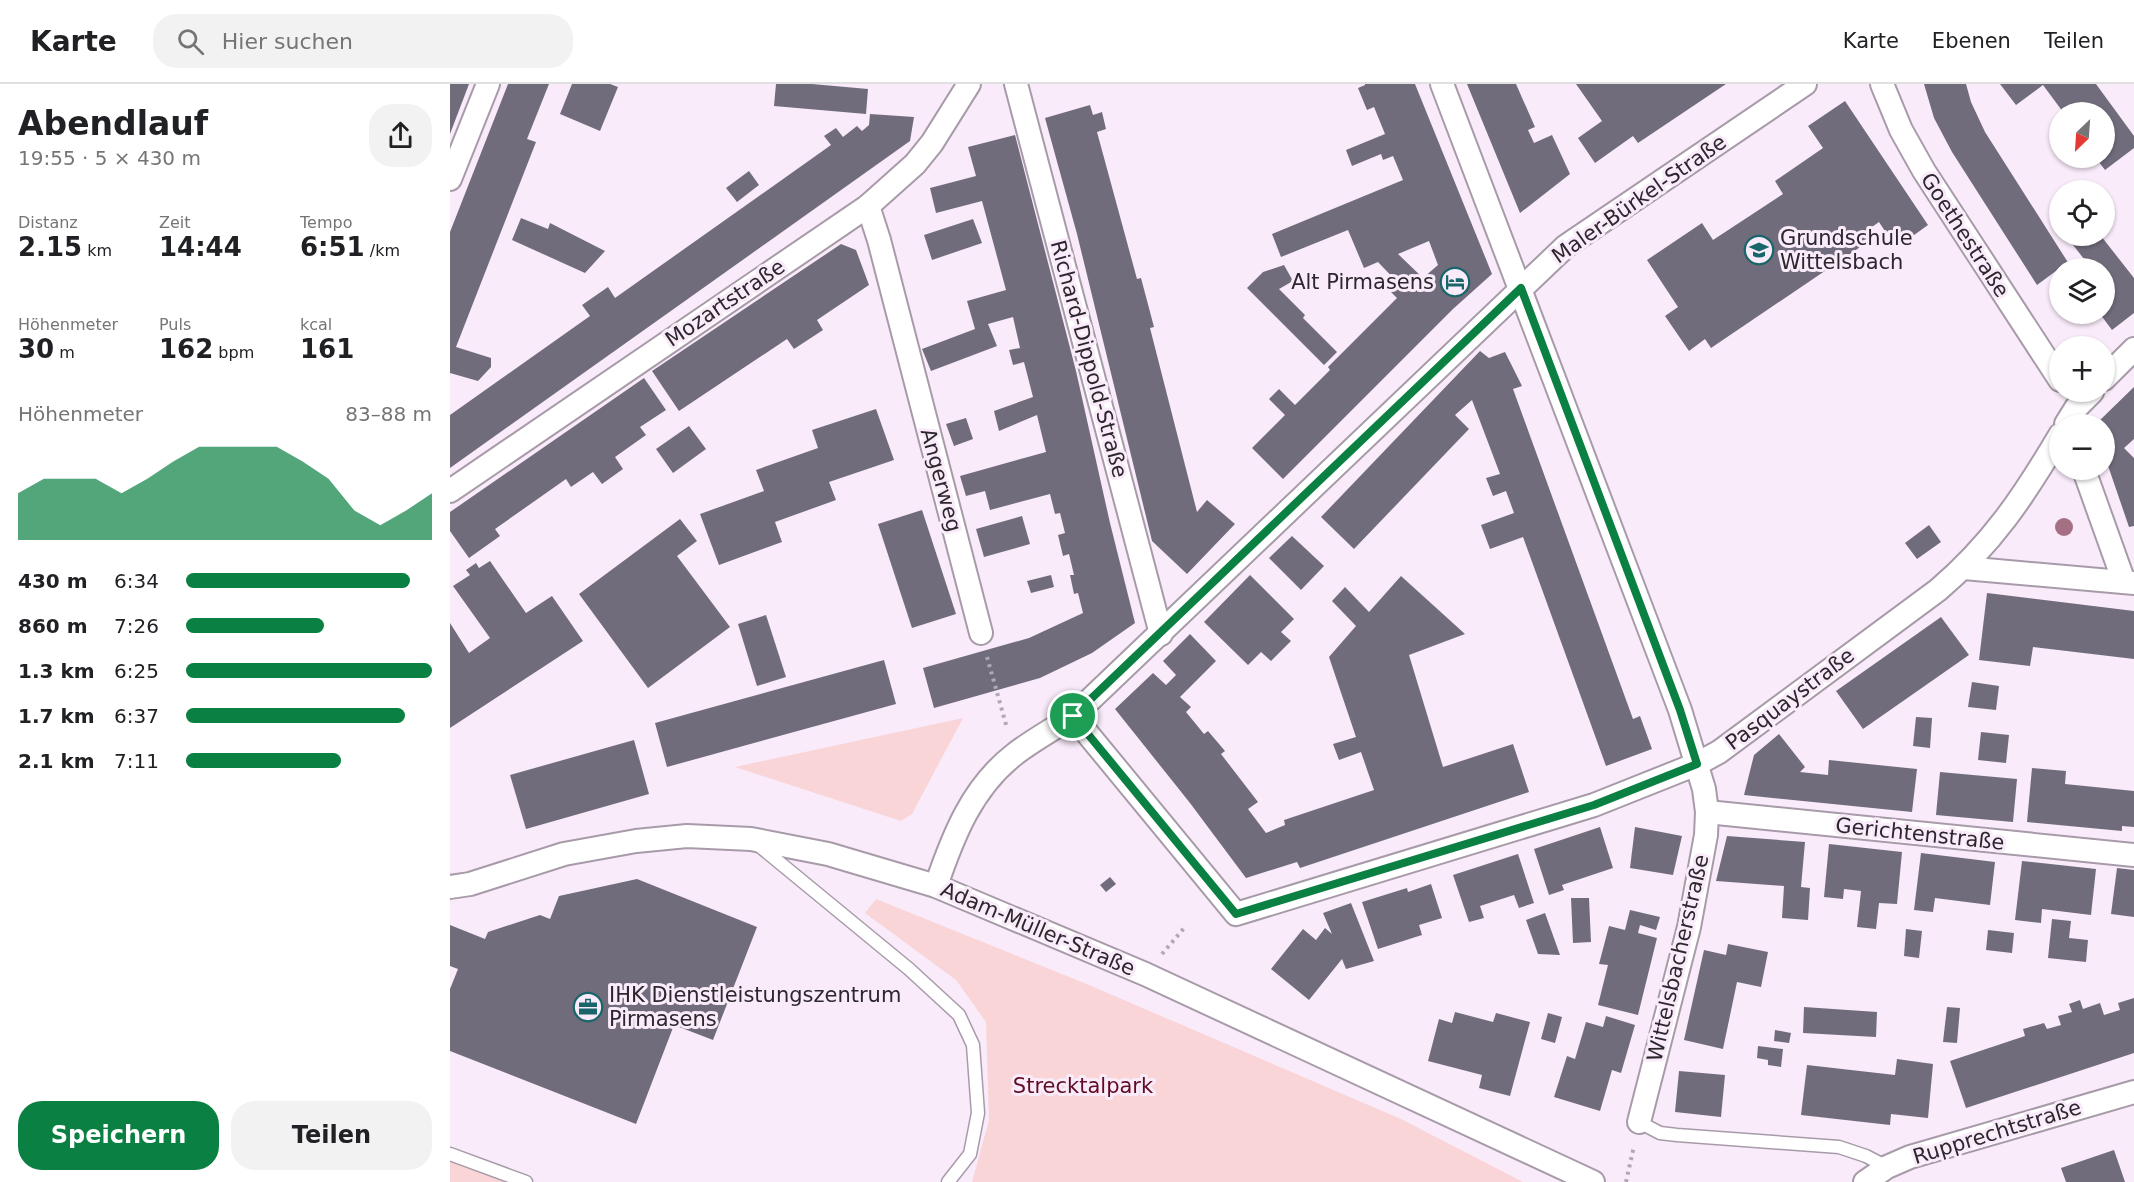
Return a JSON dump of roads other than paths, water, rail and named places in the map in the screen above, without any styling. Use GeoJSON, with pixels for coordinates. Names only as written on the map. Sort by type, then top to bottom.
{"type":"FeatureCollection","features":[{"type":"Feature","properties":{"kind":"street"},"geometry":{"type":"LineString","coordinates":[[450,179],[488,84]]}},
{"type":"Feature","properties":{"kind":"street","name":"Mozartstraße"},"geometry":{"type":"LineString","coordinates":[[450,491],[868,206],[895,184],[932,143],[969,84]]}},
{"type":"Feature","properties":{"kind":"street","name":"Richard-Dippold-Straße"},"geometry":{"type":"LineString","coordinates":[[1016,84],[1161,634]]}},
{"type":"Feature","properties":{"kind":"street","name":"Wittelsbacherstraße"},"geometry":{"type":"LineString","coordinates":[[1442,84],[1680,710],[1704,789],[1707,812],[1706,835],[1689,927],[1639,1122]]}},
{"type":"Feature","properties":{"kind":"street","name":"Maler-Bürkel-Straße"},"geometry":{"type":"LineString","coordinates":[[936,886],[950,845],[964,814],[983,787],[1014,754],[1073,716],[1566,246],[1805,84]]}},
{"type":"Feature","properties":{"kind":"street","name":"Goethestraße"},"geometry":{"type":"LineString","coordinates":[[1882,84],[1901,130],[1924,171],[2049,363]]}},
{"type":"Feature","properties":{"kind":"street","name":"Angerweg"},"geometry":{"type":"LineString","coordinates":[[868,206],[879,240],[981,633]]}},
{"type":"Feature","properties":{"kind":"street"},"geometry":{"type":"LineString","coordinates":[[2115,368],[2134,349]]}},
{"type":"Feature","properties":{"kind":"street","name":"Pasquaystraße"},"geometry":{"type":"LineString","coordinates":[[2071,414],[2082,402]]}},
{"type":"Feature","properties":{"kind":"street","name":"Pasquaystraße"},"geometry":{"type":"LineString","coordinates":[[1073,716],[1236,914],[1594,805],[1697,764],[1719,752],[1938,590],[1964,568],[1993,537],[2018,503],[2049,449]]}},
{"type":"Feature","properties":{"kind":"street"},"geometry":{"type":"LineString","coordinates":[[1964,568],[2129,583],[2088,480]]}},
{"type":"Feature","properties":{"kind":"street","name":"Gerichtenstraße"},"geometry":{"type":"LineString","coordinates":[[1707,812],[2134,855]]}},
{"type":"Feature","properties":{"kind":"street","name":"Adam-Müller-Straße"},"geometry":{"type":"LineString","coordinates":[[450,887],[470,884],[564,854],[636,841],[687,836],[752,839],[828,854],[936,886],[1145,974],[1593,1182]]}},
{"type":"Feature","properties":{"kind":"street","name":"Rupprechtstraße"},"geometry":{"type":"LineString","coordinates":[[1865,1182],[1887,1167],[1920,1154],[2134,1092]]}},
{"type":"Feature","properties":{"kind":"lane"},"geometry":{"type":"LineString","coordinates":[[752,839],[909,969],[959,1015],[973,1045],[978,1113],[970,1154],[948,1182]]}},
{"type":"Feature","properties":{"kind":"lane"},"geometry":{"type":"LineString","coordinates":[[1639,1122],[1660,1133],[1839,1147],[1866,1156],[1887,1167]]}},
{"type":"Feature","properties":{"kind":"lane"},"geometry":{"type":"LineString","coordinates":[[450,1154],[526,1182]]}},
{"type":"Feature","properties":{"kind":"place","name":"Grundschule Wittelsbach"},"geometry":{"type":"Point","coordinates":[1759,250]}},
{"type":"Feature","properties":{"kind":"place","name":"Alt Pirmasens"},"geometry":{"type":"Point","coordinates":[1455,282]}},
{"type":"Feature","properties":{"kind":"place","name":"IHK Dienstleistungszentrum Pirmasens"},"geometry":{"type":"Point","coordinates":[588,1007]}},
{"type":"Feature","properties":{"kind":"park label","name":"Strecktalpark"},"geometry":{"type":"Point","coordinates":[1083,1086]}}]}
